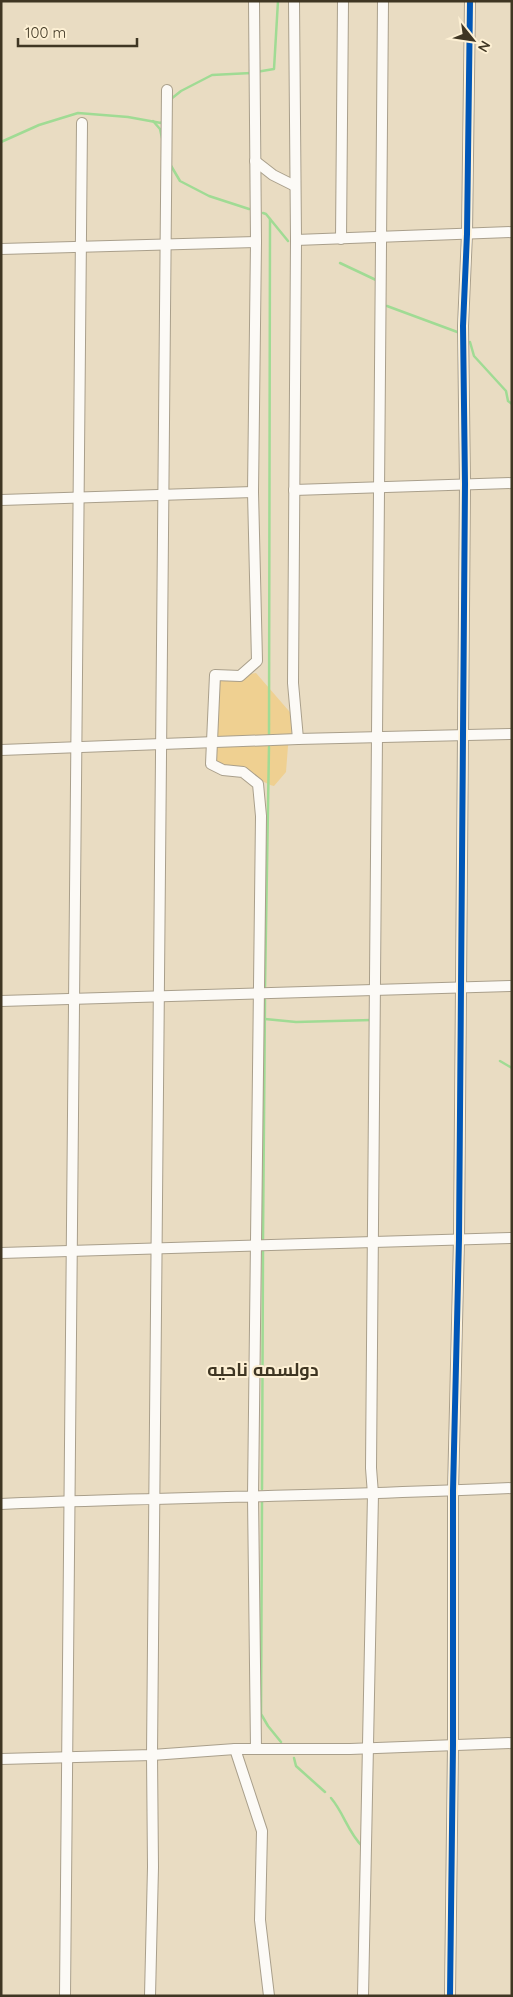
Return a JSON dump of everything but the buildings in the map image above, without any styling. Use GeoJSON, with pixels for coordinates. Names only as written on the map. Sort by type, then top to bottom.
{"type":"FeatureCollection","features":[{"type":"Feature","properties":{"kind":"street"},"geometry":{"type":"LineString","coordinates":[[254,1],[256,242],[253,492],[258,661],[240,676],[215,675],[210,764],[223,770],[243,772],[258,784],[261,816],[253,1496],[256,1749]]}},
{"type":"Feature","properties":{"kind":"street"},"geometry":{"type":"LineString","coordinates":[[294,1],[296,240],[293,683],[298,739]]}},
{"type":"Feature","properties":{"kind":"street"},"geometry":{"type":"LineString","coordinates":[[341,239],[342,1]]}},
{"type":"Feature","properties":{"kind":"street"},"geometry":{"type":"LineString","coordinates":[[363,1996],[373,1494],[371,1468],[383,1]]}},
{"type":"Feature","properties":{"kind":"street"},"geometry":{"type":"LineString","coordinates":[[450,1996],[453,1745],[453,1491],[459,1239],[465,484],[463,326],[470,1]]}},
{"type":"Feature","properties":{"kind":"street"},"geometry":{"type":"LineString","coordinates":[[150,1996],[153,1868],[152,1755],[167,90]]}},
{"type":"Feature","properties":{"kind":"street"},"geometry":{"type":"LineString","coordinates":[[65,1996],[82,123]]}},
{"type":"Feature","properties":{"kind":"street"},"geometry":{"type":"LineString","coordinates":[[255,161],[295,186]]}},
{"type":"Feature","properties":{"kind":"street"},"geometry":{"type":"LineString","coordinates":[[296,240],[512,232]]}},
{"type":"Feature","properties":{"kind":"street"},"geometry":{"type":"LineString","coordinates":[[1,249],[256,242]]}},
{"type":"Feature","properties":{"kind":"street"},"geometry":{"type":"LineString","coordinates":[[294,490],[512,483]]}},
{"type":"Feature","properties":{"kind":"street"},"geometry":{"type":"LineString","coordinates":[[1,500],[253,492]]}},
{"type":"Feature","properties":{"kind":"street"},"geometry":{"type":"LineString","coordinates":[[1,750],[162,746],[298,739],[512,734]]}},
{"type":"Feature","properties":{"kind":"street"},"geometry":{"type":"LineString","coordinates":[[1,1001],[512,986]]}},
{"type":"Feature","properties":{"kind":"street"},"geometry":{"type":"LineString","coordinates":[[1,1253],[512,1238]]}},
{"type":"Feature","properties":{"kind":"street"},"geometry":{"type":"LineString","coordinates":[[1,1504],[373,1494],[512,1488]]}},
{"type":"Feature","properties":{"kind":"street"},"geometry":{"type":"LineString","coordinates":[[1,1759],[152,1755],[235,1749],[368,1748],[512,1743]]}},
{"type":"Feature","properties":{"kind":"street"},"geometry":{"type":"LineString","coordinates":[[235,1749],[262,1831],[260,1920],[269,1996]]}},
{"type":"Feature","properties":{"kind":"shaded area"},"geometry":{"type":"Polygon","coordinates":[[[256,673],[295,718],[288,746],[286,772],[274,786],[245,770],[223,765],[214,760],[219,679],[256,673]]]}},
{"type":"Feature","properties":{"kind":"waterway"},"geometry":{"type":"LineString","coordinates":[[256,72],[274,69],[278,1]]}},
{"type":"Feature","properties":{"kind":"waterway"},"geometry":{"type":"LineString","coordinates":[[171,99],[181,91],[212,75],[251,73]]}},
{"type":"Feature","properties":{"kind":"waterway"},"geometry":{"type":"LineString","coordinates":[[1,142],[39,125],[78,113],[128,117],[161,123],[164,119]]}},
{"type":"Feature","properties":{"kind":"waterway"},"geometry":{"type":"LineString","coordinates":[[153,121],[160,129],[162,138]]}},
{"type":"Feature","properties":{"kind":"waterway"},"geometry":{"type":"LineString","coordinates":[[170,164],[180,181],[209,196],[249,209]]}},
{"type":"Feature","properties":{"kind":"waterway"},"geometry":{"type":"LineString","coordinates":[[263,213],[266,214],[288,241]]}},
{"type":"Feature","properties":{"kind":"waterway"},"geometry":{"type":"LineString","coordinates":[[269,734],[270,219]]}},
{"type":"Feature","properties":{"kind":"waterway"},"geometry":{"type":"LineString","coordinates":[[340,263],[376,280]]}},
{"type":"Feature","properties":{"kind":"waterway"},"geometry":{"type":"LineString","coordinates":[[387,306],[460,333]]}},
{"type":"Feature","properties":{"kind":"waterway"},"geometry":{"type":"LineString","coordinates":[[470,342],[474,356],[506,391],[508,401],[512,404]]}},
{"type":"Feature","properties":{"kind":"waterway"},"geometry":{"type":"LineString","coordinates":[[265,987],[269,747]]}},
{"type":"Feature","properties":{"kind":"waterway"},"geometry":{"type":"LineString","coordinates":[[263,1239],[265,1000]]}},
{"type":"Feature","properties":{"kind":"waterway"},"geometry":{"type":"LineString","coordinates":[[265,1019],[296,1022],[372,1020]]}},
{"type":"Feature","properties":{"kind":"waterway"},"geometry":{"type":"LineString","coordinates":[[500,1061],[512,1068]]}},
{"type":"Feature","properties":{"kind":"waterway"},"geometry":{"type":"LineString","coordinates":[[262,1489],[263,1251]]}},
{"type":"Feature","properties":{"kind":"waterway"},"geometry":{"type":"LineString","coordinates":[[262,1502],[261,1714],[281,1742]]}},
{"type":"Feature","properties":{"kind":"waterway"},"geometry":{"type":"LineString","coordinates":[[294,1758],[296,1766],[325,1792]]}},
{"type":"Feature","properties":{"kind":"waterway"},"geometry":{"type":"LineString","coordinates":[[331,1798],[353,1836],[363,1847]]}},
{"type":"Feature","properties":{"kind":"cycle path"},"geometry":{"type":"LineString","coordinates":[[450,1996],[453,1745],[453,1491],[459,1239],[465,484],[463,326],[467,234],[470,1]]}},
{"type":"Feature","properties":{"kind":"district","name":"دولسمه ناحیه"},"geometry":{"type":"Point","coordinates":[263,1369]}}]}
